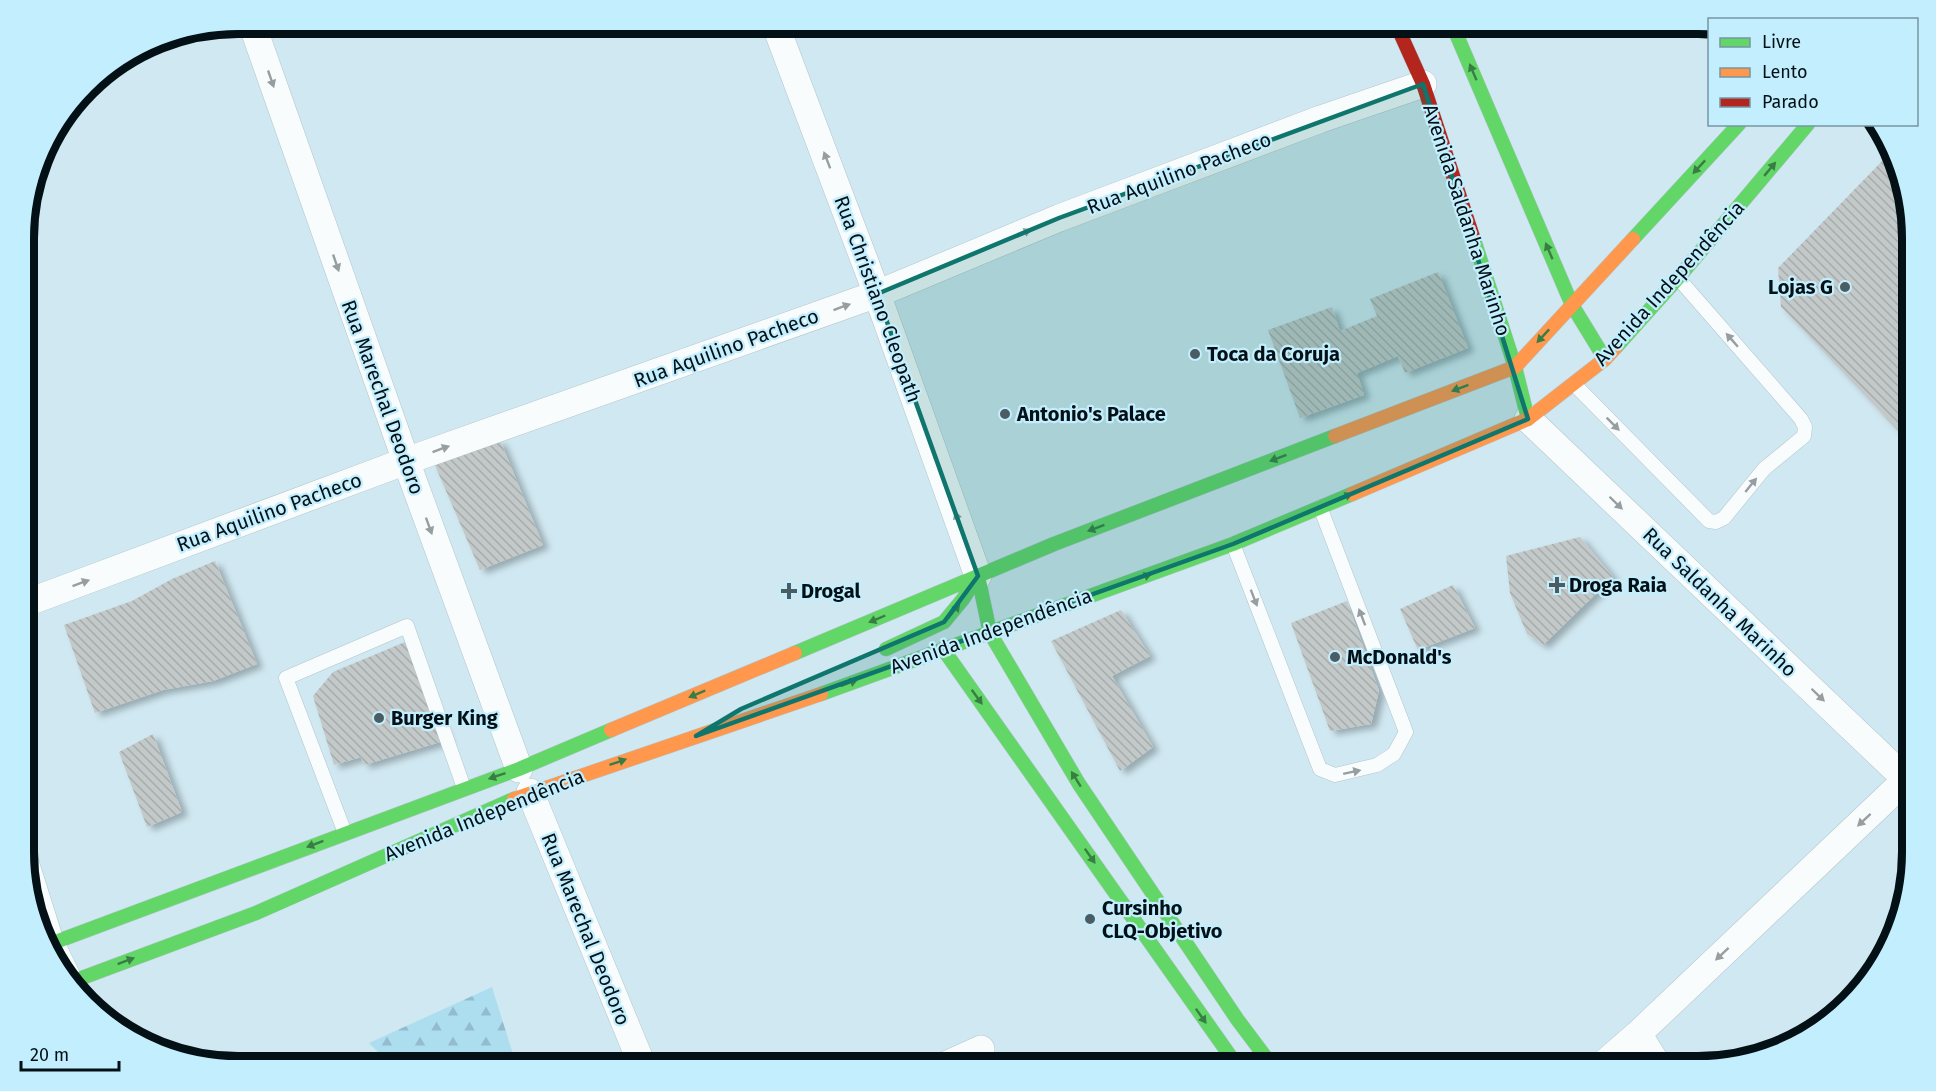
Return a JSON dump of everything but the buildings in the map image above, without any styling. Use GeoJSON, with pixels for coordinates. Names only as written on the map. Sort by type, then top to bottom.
{"type":"FeatureCollection","features":[{"type":"Feature","properties":{"kind":"main road","name":"Avenida Saldanha Marinho"},"geometry":{"type":"LineString","coordinates":[[1400,34],[1423,84],[1515,367],[1528,419]]}},
{"type":"Feature","properties":{"kind":"main road"},"geometry":{"type":"LineString","coordinates":[[1456,34],[1572,305],[1605,358]]}},
{"type":"Feature","properties":{"kind":"main road","name":"Avenida Independência"},"geometry":{"type":"LineString","coordinates":[[79,979],[256,913],[524,780],[978,576],[1054,544],[1515,367],[1737,126]]}},
{"type":"Feature","properties":{"kind":"main road","name":"Avenida Independência"},"geometry":{"type":"LineString","coordinates":[[56,942],[464,788],[524,780],[696,736],[794,704],[1233,544],[1528,419],[1605,358],[1678,278],[1806,126]]}},
{"type":"Feature","properties":{"kind":"main road"},"geometry":{"type":"LineString","coordinates":[[978,576],[990,633],[1079,784],[1237,1019],[1265,1056]]}},
{"type":"Feature","properties":{"kind":"main road"},"geometry":{"type":"LineString","coordinates":[[868,657],[944,622],[978,576]]}},
{"type":"Feature","properties":{"kind":"main road"},"geometry":{"type":"LineString","coordinates":[[943,650],[1230,1056]]}},
{"type":"Feature","properties":{"kind":"main road"},"geometry":{"type":"LineString","coordinates":[[696,736],[702,728],[773,696]]}},
{"type":"Feature","properties":{"kind":"street","name":"Rua Marechal Deodoro"},"geometry":{"type":"LineString","coordinates":[[256,34],[406,462],[524,780],[638,1056]]}},
{"type":"Feature","properties":{"kind":"street","name":"Rua Christiano Cleopath"},"geometry":{"type":"LineString","coordinates":[[779,34],[878,294],[978,576]]}},
{"type":"Feature","properties":{"kind":"street","name":"Rua Aquilino Pacheco"},"geometry":{"type":"LineString","coordinates":[[34,600],[406,462],[878,294],[1069,214],[1321,119],[1423,84]]}},
{"type":"Feature","properties":{"kind":"street","name":"Rua Saldanha Marinho"},"geometry":{"type":"LineString","coordinates":[[1528,419],[1901,771]]}},
{"type":"Feature","properties":{"kind":"street"},"geometry":{"type":"LineString","coordinates":[[1613,1056],[1901,788]]}},
{"type":"Feature","properties":{"kind":"street"},"geometry":{"type":"LineString","coordinates":[[1638,1034],[1652,1056]]}},
{"type":"Feature","properties":{"kind":"street"},"geometry":{"type":"LineString","coordinates":[[965,1056],[981,1049]]}},
{"type":"Feature","properties":{"kind":"lane"},"geometry":{"type":"LineString","coordinates":[[1572,382],[1709,521],[1716,522],[1724,518],[1764,469],[1804,436],[1805,427],[1801,419],[1678,278]]}},
{"type":"Feature","properties":{"kind":"lane"},"geometry":{"type":"LineString","coordinates":[[1233,544],[1320,769],[1335,776],[1377,765],[1394,754],[1406,732],[1320,507]]}},
{"type":"Feature","properties":{"kind":"lane"},"geometry":{"type":"LineString","coordinates":[[345,833],[286,678],[407,626],[464,788]]}},
{"type":"Feature","properties":{"kind":"highlighted area"},"geometry":{"type":"Polygon","coordinates":[[[1423,84],[1528,419],[1233,544],[696,736],[741,709],[944,622],[978,576],[877,294],[1059,218],[1423,84]]]}},
{"type":"Feature","properties":{"kind":"green space"},"geometry":{"type":"Polygon","coordinates":[[[492,987],[514,1056],[382,1056],[369,1043],[492,987]]]}},
{"type":"Feature","properties":{"kind":"traffic: fast"},"geometry":{"type":"LineString","coordinates":[[1456,34],[1572,305],[1605,359]]}},
{"type":"Feature","properties":{"kind":"traffic: fast"},"geometry":{"type":"LineString","coordinates":[[1633,239],[1737,126]]}},
{"type":"Feature","properties":{"kind":"traffic: fast"},"geometry":{"type":"LineString","coordinates":[[1616,347],[1678,278],[1806,126]]}},
{"type":"Feature","properties":{"kind":"traffic: fast"},"geometry":{"type":"LineString","coordinates":[[1474,240],[1515,367],[1528,419]]}},
{"type":"Feature","properties":{"kind":"traffic: fast"},"geometry":{"type":"LineString","coordinates":[[795,653],[1054,544],[1335,436]]}},
{"type":"Feature","properties":{"kind":"traffic: fast"},"geometry":{"type":"LineString","coordinates":[[821,694],[1233,544],[1352,494]]}},
{"type":"Feature","properties":{"kind":"traffic: fast"},"geometry":{"type":"LineString","coordinates":[[978,576],[990,633],[1079,784],[1237,1019],[1265,1056]]}},
{"type":"Feature","properties":{"kind":"traffic: fast"},"geometry":{"type":"LineString","coordinates":[[886,649],[944,622],[977,577]]}},
{"type":"Feature","properties":{"kind":"traffic: fast"},"geometry":{"type":"LineString","coordinates":[[943,649],[1230,1056]]}},
{"type":"Feature","properties":{"kind":"traffic: fast"},"geometry":{"type":"LineString","coordinates":[[56,942],[519,769],[611,730]]}},
{"type":"Feature","properties":{"kind":"traffic: fast"},"geometry":{"type":"LineString","coordinates":[[79,979],[256,913],[514,799]]}},
{"type":"Feature","properties":{"kind":"traffic: slow"},"geometry":{"type":"LineString","coordinates":[[1335,436],[1515,367],[1633,239]]}},
{"type":"Feature","properties":{"kind":"traffic: slow"},"geometry":{"type":"LineString","coordinates":[[1352,494],[1528,419],[1605,359],[1616,347]]}},
{"type":"Feature","properties":{"kind":"traffic: slow"},"geometry":{"type":"LineString","coordinates":[[611,730],[795,653]]}},
{"type":"Feature","properties":{"kind":"traffic: slow"},"geometry":{"type":"LineString","coordinates":[[514,799],[821,694]]}},
{"type":"Feature","properties":{"kind":"traffic: jam"},"geometry":{"type":"LineString","coordinates":[[1400,34],[1423,84],[1474,240]]}},
{"type":"Feature","properties":{"kind":"place","name":"Lojas G"},"geometry":{"type":"Point","coordinates":[1845,287]}},
{"type":"Feature","properties":{"kind":"place","name":"Toca da Coruja"},"geometry":{"type":"Point","coordinates":[1195,354]}},
{"type":"Feature","properties":{"kind":"place","name":"Antonio's Palace"},"geometry":{"type":"Point","coordinates":[1005,414]}},
{"type":"Feature","properties":{"kind":"place","name":"Droga Raia"},"geometry":{"type":"Point","coordinates":[1557,585]}},
{"type":"Feature","properties":{"kind":"place","name":"Drogal"},"geometry":{"type":"Point","coordinates":[789,591]}},
{"type":"Feature","properties":{"kind":"place","name":"McDonald's"},"geometry":{"type":"Point","coordinates":[1335,657]}},
{"type":"Feature","properties":{"kind":"place","name":"Burger King"},"geometry":{"type":"Point","coordinates":[379,718]}},
{"type":"Feature","properties":{"kind":"place","name":"Cursinho CLQ-Objetivo"},"geometry":{"type":"Point","coordinates":[1090,919]}}]}
